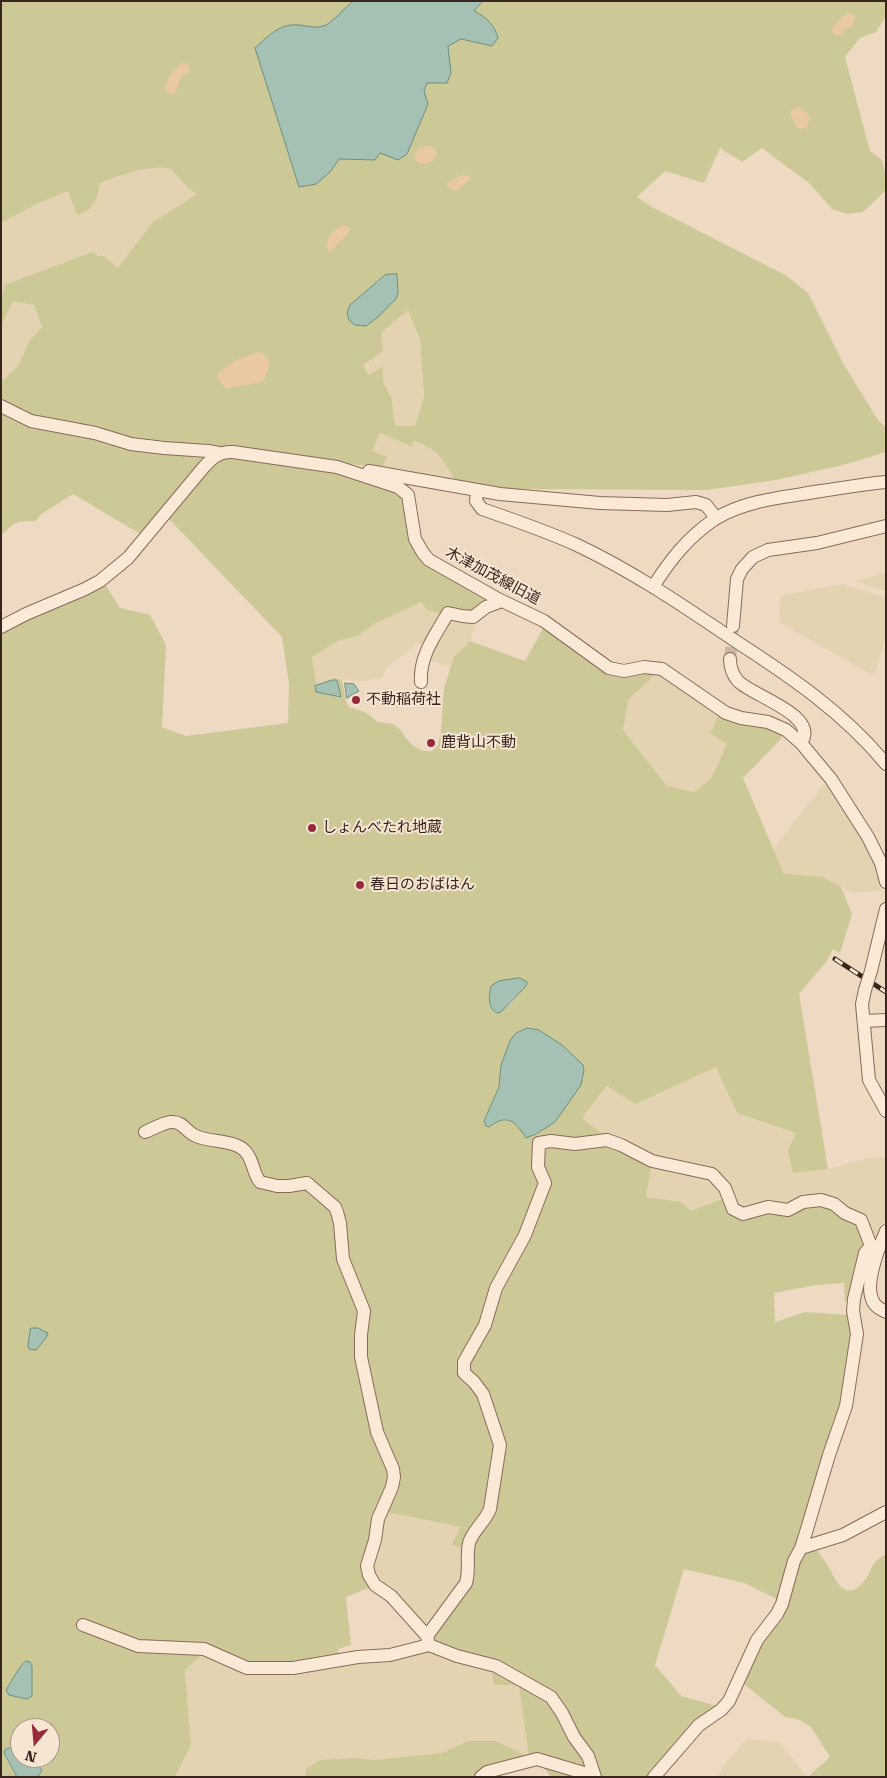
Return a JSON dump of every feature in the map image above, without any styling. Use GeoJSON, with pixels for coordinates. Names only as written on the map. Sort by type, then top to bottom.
{"type":"FeatureCollection","features":[{"type":"Feature","properties":{"kind":"street"},"geometry":{"type":"LineString","coordinates":[[1,406],[31,421],[95,433],[131,444],[208,450],[219,453],[233,452],[385,473],[476,491],[600,503],[667,505],[696,502],[706,506],[716,518]]}},
{"type":"Feature","properties":{"kind":"street"},"geometry":{"type":"LineString","coordinates":[[1,627],[100,581],[128,558],[203,468],[219,453]]}},
{"type":"Feature","properties":{"kind":"street"},"geometry":{"type":"LineString","coordinates":[[337,467],[391,484],[408,495],[436,483]]}},
{"type":"Feature","properties":{"kind":"street"},"geometry":{"type":"LineString","coordinates":[[653,586],[684,544],[716,518],[738,508],[756,502],[886,482]]}},
{"type":"Feature","properties":{"kind":"street"},"geometry":{"type":"LineString","coordinates":[[476,491],[476,501],[482,509],[534,527],[597,555],[653,586],[784,673],[819,698],[851,726],[886,764]]}},
{"type":"Feature","properties":{"kind":"street","name":"木津加茂線旧道"},"geometry":{"type":"LineString","coordinates":[[408,495],[415,539],[429,560],[447,572],[502,601],[544,620],[610,668],[624,671],[644,667],[662,669],[726,713],[741,718],[758,719],[786,730],[801,743],[831,779],[883,862],[886,882]]}},
{"type":"Feature","properties":{"kind":"street"},"geometry":{"type":"LineString","coordinates":[[733,626],[737,579],[742,569],[753,557],[768,550],[818,543],[886,526]]}},
{"type":"Feature","properties":{"kind":"street"},"geometry":{"type":"LineString","coordinates":[[421,682],[420,671],[423,659],[448,613],[473,617],[486,607],[502,601]]}},
{"type":"Feature","properties":{"kind":"street"},"geometry":{"type":"LineString","coordinates":[[730,659],[731,669],[738,681],[780,706],[803,723],[805,732],[801,743]]}},
{"type":"Feature","properties":{"kind":"street"},"geometry":{"type":"LineString","coordinates":[[886,909],[862,1004],[869,1080],[886,1111]]}},
{"type":"Feature","properties":{"kind":"street"},"geometry":{"type":"LineString","coordinates":[[864,1021],[886,1020]]}},
{"type":"Feature","properties":{"kind":"street"},"geometry":{"type":"LineString","coordinates":[[145,1132],[169,1122],[174,1122],[184,1126],[193,1135],[240,1146],[250,1157],[253,1171],[260,1182],[277,1186],[307,1183],[335,1207],[340,1223],[343,1258],[364,1311],[361,1356],[377,1432],[394,1473],[392,1487],[378,1519],[375,1540],[367,1566],[369,1575],[375,1585],[391,1596],[428,1641],[457,1656],[496,1666],[551,1697],[574,1737],[588,1756],[594,1776]]}},
{"type":"Feature","properties":{"kind":"street"},"geometry":{"type":"LineString","coordinates":[[83,1625],[138,1646],[204,1649],[248,1668],[293,1668],[358,1657],[390,1655],[428,1641],[466,1583],[469,1574],[468,1550],[470,1542],[475,1532],[488,1516],[490,1509],[500,1445],[483,1394],[464,1373],[464,1362],[484,1325],[496,1288],[525,1235],[545,1183],[538,1167],[539,1143],[551,1141],[575,1144],[607,1140],[622,1145],[652,1161],[712,1174],[725,1188],[733,1209],[743,1214],[768,1207],[788,1210],[803,1202],[821,1200],[834,1204],[845,1213],[861,1220],[875,1247],[870,1294],[874,1304],[886,1312]]}},
{"type":"Feature","properties":{"kind":"street"},"geometry":{"type":"LineString","coordinates":[[654,1777],[699,1725],[721,1710],[729,1701],[757,1640],[780,1609],[794,1561],[801,1548],[846,1406],[857,1334],[853,1312],[854,1299],[865,1253],[875,1247],[886,1231]]}},
{"type":"Feature","properties":{"kind":"street"},"geometry":{"type":"LineString","coordinates":[[801,1548],[844,1534],[886,1512]]}},
{"type":"Feature","properties":{"kind":"street"},"geometry":{"type":"LineString","coordinates":[[481,1777],[487,1772],[537,1759],[594,1776]]}},
{"type":"Feature","properties":{"kind":"shaded area"},"geometry":{"type":"Polygon","coordinates":[[[1,1],[886,1],[886,16],[876,32],[860,38],[845,57],[870,151],[882,160],[886,176],[885,191],[863,212],[847,214],[832,209],[809,183],[762,148],[742,162],[720,148],[704,183],[665,171],[637,197],[652,207],[787,276],[808,293],[844,365],[878,420],[886,428],[886,452],[847,464],[776,480],[707,490],[512,489],[456,482],[444,462],[429,448],[414,441],[412,447],[380,433],[372,451],[387,457],[382,468],[208,446],[133,440],[33,417],[1,402],[1,382],[18,366],[30,340],[42,327],[34,305],[13,301],[1,326],[1,299],[5,285],[92,252],[98,256],[104,256],[118,268],[152,223],[197,194],[186,186],[171,169],[144,169],[100,183],[94,203],[87,210],[77,215],[68,191],[37,204],[1,223],[1,1]],[[408,310],[381,333],[383,351],[363,365],[368,375],[383,367],[383,381],[392,399],[395,426],[415,426],[424,397],[420,339],[408,310]]]}},
{"type":"Feature","properties":{"kind":"shaded area"},"geometry":{"type":"Polygon","coordinates":[[[353,1],[483,1],[474,11],[489,22],[495,29],[498,38],[492,46],[461,39],[448,46],[451,73],[447,83],[427,83],[424,91],[428,104],[407,154],[398,160],[380,153],[375,160],[339,159],[331,171],[316,184],[299,187],[255,48],[275,31],[286,26],[316,27],[326,25],[353,1]]]}},
{"type":"Feature","properties":{"kind":"shaded area"},"geometry":{"type":"Polygon","coordinates":[[[156,167],[171,169],[186,186],[198,194],[152,223],[118,269],[104,256],[1,299],[1,223],[68,190],[77,215],[100,193],[100,184],[131,172],[156,167]]]}},
{"type":"Feature","properties":{"kind":"shaded area"},"geometry":{"type":"Polygon","coordinates":[[[397,274],[398,293],[396,299],[378,317],[366,326],[355,325],[349,320],[347,312],[350,305],[385,275],[397,274]]]}},
{"type":"Feature","properties":{"kind":"shaded area"},"geometry":{"type":"Polygon","coordinates":[[[13,301],[34,305],[42,327],[30,340],[18,366],[1,382],[1,326],[13,301]]]}},
{"type":"Feature","properties":{"kind":"shaded area"},"geometry":{"type":"Polygon","coordinates":[[[408,309],[420,339],[424,397],[415,426],[395,426],[392,399],[383,381],[383,368],[367,375],[363,365],[382,352],[380,333],[408,309]]]}},
{"type":"Feature","properties":{"kind":"shaded area"},"geometry":{"type":"Polygon","coordinates":[[[1,410],[27,423],[212,454],[142,535],[73,494],[40,515],[36,521],[16,523],[1,536],[1,410]]]}},
{"type":"Feature","properties":{"kind":"shaded area"},"geometry":{"type":"Polygon","coordinates":[[[380,433],[412,447],[413,441],[427,445],[445,463],[456,482],[382,468],[372,451],[380,433]]]}},
{"type":"Feature","properties":{"kind":"shaded area"},"geometry":{"type":"Polygon","coordinates":[[[227,456],[338,472],[399,493],[416,549],[493,599],[467,620],[427,610],[421,602],[374,624],[359,635],[338,641],[312,657],[316,684],[334,678],[342,680],[346,702],[349,707],[367,713],[378,722],[393,724],[401,730],[412,745],[423,751],[432,751],[438,745],[441,731],[444,688],[454,657],[470,641],[525,661],[545,625],[607,670],[658,672],[628,700],[623,730],[667,786],[694,792],[711,779],[727,744],[710,733],[720,713],[760,724],[782,734],[781,739],[743,778],[784,874],[823,877],[841,887],[852,914],[840,953],[833,949],[826,962],[799,994],[828,1169],[793,1173],[788,1150],[796,1133],[737,1113],[716,1067],[635,1104],[607,1086],[582,1118],[608,1138],[536,1140],[542,1183],[482,1325],[462,1361],[498,1445],[488,1509],[466,1549],[451,1545],[461,1527],[386,1512],[370,1564],[374,1586],[346,1597],[351,1645],[338,1649],[338,1657],[290,1670],[202,1655],[185,1670],[191,1745],[175,1777],[38,1777],[41,1773],[40,1768],[60,1768],[60,1718],[10,1718],[10,1753],[5,1757],[17,1777],[1,1777],[1,630],[104,583],[120,608],[150,615],[166,645],[162,727],[186,736],[288,723],[289,684],[282,637],[167,517],[213,462],[227,456]],[[337,680],[315,686],[316,692],[340,697],[337,680]],[[491,986],[489,992],[490,1005],[497,1013],[509,1005],[526,986],[491,986]],[[501,1065],[499,1087],[484,1121],[505,1119],[536,1134],[552,1125],[501,1065]],[[25,1661],[6,1690],[31,1668],[32,1666],[25,1661]]]}},
{"type":"Feature","properties":{"kind":"shaded area"},"geometry":{"type":"Polygon","coordinates":[[[886,573],[886,591],[855,581],[886,573]]]}},
{"type":"Feature","properties":{"kind":"shaded area"},"geometry":{"type":"Polygon","coordinates":[[[843,584],[886,598],[886,636],[875,672],[871,674],[779,622],[780,596],[843,584]]]}},
{"type":"Feature","properties":{"kind":"shaded area"},"geometry":{"type":"Polygon","coordinates":[[[421,602],[427,610],[467,620],[477,618],[470,641],[454,657],[451,667],[427,659],[426,647],[417,643],[385,669],[383,677],[364,681],[334,678],[316,684],[312,657],[338,641],[359,635],[374,624],[421,602]]]}},
{"type":"Feature","properties":{"kind":"shaded area"},"geometry":{"type":"Polygon","coordinates":[[[658,672],[720,713],[727,744],[711,779],[694,792],[667,786],[623,730],[628,700],[658,672]]]}},
{"type":"Feature","properties":{"kind":"shaded area"},"geometry":{"type":"Polygon","coordinates":[[[337,680],[341,697],[316,692],[315,686],[337,680]]]}},
{"type":"Feature","properties":{"kind":"shaded area"},"geometry":{"type":"Polygon","coordinates":[[[345,683],[354,684],[359,691],[347,698],[345,683]]]}},
{"type":"Feature","properties":{"kind":"shaded area"},"geometry":{"type":"Polygon","coordinates":[[[830,784],[875,861],[883,890],[853,893],[823,877],[784,875],[773,849],[823,785],[830,784]]]}},
{"type":"Feature","properties":{"kind":"shaded area"},"geometry":{"type":"Polygon","coordinates":[[[520,978],[527,982],[526,986],[501,1012],[497,1013],[494,1011],[490,1005],[491,986],[499,981],[520,978]]]}},
{"type":"Feature","properties":{"kind":"shaded area"},"geometry":{"type":"Polygon","coordinates":[[[527,1028],[539,1030],[562,1045],[583,1065],[584,1070],[581,1085],[555,1122],[526,1138],[518,1127],[510,1121],[501,1120],[489,1127],[486,1126],[484,1121],[499,1087],[501,1065],[510,1041],[515,1034],[527,1028]]]}},
{"type":"Feature","properties":{"kind":"shaded area"},"geometry":{"type":"Polygon","coordinates":[[[716,1066],[737,1113],[796,1133],[793,1173],[828,1169],[865,1159],[886,1157],[886,1217],[876,1242],[797,1204],[739,1210],[725,1186],[653,1159],[608,1138],[582,1118],[608,1086],[635,1103],[716,1066]]]}},
{"type":"Feature","properties":{"kind":"shaded area"},"geometry":{"type":"Polygon","coordinates":[[[607,1142],[652,1163],[646,1197],[681,1202],[691,1211],[727,1197],[733,1210],[812,1202],[858,1220],[865,1247],[859,1250],[849,1302],[845,1302],[844,1283],[816,1285],[774,1293],[775,1322],[805,1312],[850,1315],[853,1333],[849,1362],[842,1389],[845,1395],[781,1601],[744,1583],[684,1569],[655,1665],[681,1696],[721,1707],[648,1777],[598,1777],[554,1697],[430,1642],[467,1583],[477,1532],[502,1445],[466,1373],[546,1183],[542,1145],[607,1142]]]}},
{"type":"Feature","properties":{"kind":"shaded area"},"geometry":{"type":"Polygon","coordinates":[[[652,1163],[712,1176],[727,1197],[691,1211],[646,1197],[652,1163]]]}},
{"type":"Feature","properties":{"kind":"shaded area"},"geometry":{"type":"Polygon","coordinates":[[[31,1328],[38,1328],[48,1333],[36,1350],[29,1349],[28,1345],[31,1328]]]}},
{"type":"Feature","properties":{"kind":"shaded area"},"geometry":{"type":"Polygon","coordinates":[[[386,1512],[462,1527],[451,1545],[466,1549],[466,1572],[427,1633],[370,1572],[377,1538],[386,1512]]]}},
{"type":"Feature","properties":{"kind":"shaded area"},"geometry":{"type":"Polygon","coordinates":[[[816,1549],[840,1586],[850,1591],[857,1588],[864,1581],[875,1563],[886,1554],[886,1777],[808,1777],[830,1757],[811,1727],[800,1720],[785,1717],[744,1684],[744,1676],[788,1591],[803,1555],[816,1549]]]}},
{"type":"Feature","properties":{"kind":"shaded area"},"geometry":{"type":"Polygon","coordinates":[[[424,1649],[457,1662],[492,1672],[519,1685],[530,1758],[468,1741],[442,1753],[374,1760],[358,1758],[305,1770],[306,1777],[175,1777],[191,1745],[185,1670],[203,1655],[244,1669],[424,1649]]]}},
{"type":"Feature","properties":{"kind":"shaded area"},"geometry":{"type":"Polygon","coordinates":[[[26,1661],[30,1662],[32,1666],[32,1696],[27,1699],[9,1695],[6,1690],[20,1667],[26,1661]]]}},
{"type":"Feature","properties":{"kind":"shaded area"},"geometry":{"type":"Polygon","coordinates":[[[457,1662],[494,1668],[551,1701],[591,1770],[545,1756],[483,1770],[475,1777],[306,1777],[305,1770],[320,1760],[358,1758],[374,1760],[442,1753],[468,1741],[496,1741],[529,1757],[519,1685],[494,1685],[492,1672],[457,1662]]]}},
{"type":"Feature","properties":{"kind":"shaded area"},"geometry":{"type":"Polygon","coordinates":[[[747,1739],[779,1742],[807,1777],[717,1777],[724,1765],[747,1739]]]}},
{"type":"Feature","properties":{"kind":"shaded area"},"geometry":{"type":"Polygon","coordinates":[[[10,1748],[10,1764],[4,1753],[5,1750],[10,1748]]]}},
{"type":"Feature","properties":{"kind":"shaded area"},"geometry":{"type":"Polygon","coordinates":[[[540,1763],[579,1777],[551,1777],[540,1763]]]}},
{"type":"Feature","properties":{"kind":"shaded area"},"geometry":{"type":"Polygon","coordinates":[[[12,1768],[41,1768],[42,1770],[38,1777],[17,1777],[12,1768]]]}},
{"type":"Feature","properties":{"kind":"sand"},"geometry":{"type":"Polygon","coordinates":[[[848,12],[855,16],[854,24],[842,34],[835,36],[832,31],[833,26],[848,12]]]}},
{"type":"Feature","properties":{"kind":"sand"},"geometry":{"type":"Polygon","coordinates":[[[184,62],[190,67],[188,73],[181,78],[176,92],[168,93],[165,89],[166,84],[174,70],[184,62]]]}},
{"type":"Feature","properties":{"kind":"sand"},"geometry":{"type":"Polygon","coordinates":[[[799,107],[810,119],[806,127],[801,129],[798,128],[791,116],[791,111],[799,107]]]}},
{"type":"Feature","properties":{"kind":"sand"},"geometry":{"type":"Polygon","coordinates":[[[431,146],[435,149],[437,155],[431,162],[423,164],[417,162],[414,155],[420,148],[431,146]]]}},
{"type":"Feature","properties":{"kind":"sand"},"geometry":{"type":"Polygon","coordinates":[[[462,175],[468,175],[470,179],[457,190],[450,189],[447,183],[462,175]]]}},
{"type":"Feature","properties":{"kind":"sand"},"geometry":{"type":"Polygon","coordinates":[[[342,225],[350,230],[329,252],[327,245],[329,236],[342,225]]]}},
{"type":"Feature","properties":{"kind":"sand"},"geometry":{"type":"Polygon","coordinates":[[[260,352],[269,361],[268,372],[264,380],[255,384],[226,389],[217,378],[219,373],[232,363],[260,352]]]}},
{"type":"Feature","properties":{"kind":"tunnel"},"geometry":{"type":"LineString","coordinates":[[730,659],[733,628]]}},
{"type":"Feature","properties":{"kind":"railway"},"geometry":{"type":"LineString","coordinates":[[835,959],[886,992]]}},
{"type":"Feature","properties":{"kind":"place","name":"不動稲荷社"},"geometry":{"type":"Point","coordinates":[356,700]}},
{"type":"Feature","properties":{"kind":"place","name":"鹿背山不動"},"geometry":{"type":"Point","coordinates":[431,743]}},
{"type":"Feature","properties":{"kind":"place","name":"しょんべたれ地蔵"},"geometry":{"type":"Point","coordinates":[312,828]}},
{"type":"Feature","properties":{"kind":"place","name":"春日のおばはん"},"geometry":{"type":"Point","coordinates":[360,885]}}]}
